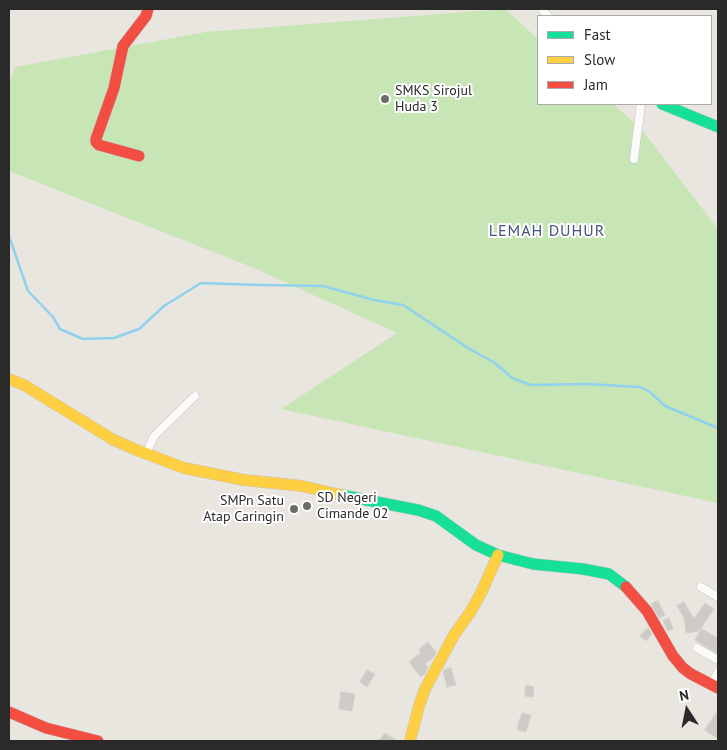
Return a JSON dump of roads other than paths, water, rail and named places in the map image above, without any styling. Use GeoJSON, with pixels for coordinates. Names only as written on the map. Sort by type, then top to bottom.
{"type":"FeatureCollection","features":[{"type":"Feature","properties":{"kind":"street"},"geometry":{"type":"LineString","coordinates":[[139,156],[100,145],[96,142],[96,139],[114,88],[123,46],[146,16],[148,9]]}},
{"type":"Feature","properties":{"kind":"street"},"geometry":{"type":"LineString","coordinates":[[634,159],[641,105]]}},
{"type":"Feature","properties":{"kind":"street"},"geometry":{"type":"LineString","coordinates":[[665,105],[718,126]]}},
{"type":"Feature","properties":{"kind":"street"},"geometry":{"type":"LineString","coordinates":[[9,379],[24,385],[112,439],[184,468],[244,480],[302,486],[340,496],[426,512],[445,522],[476,545],[498,555],[533,564],[598,571],[613,576],[628,588],[647,611],[673,656],[683,668],[715,686],[718,672]]}},
{"type":"Feature","properties":{"kind":"street"},"geometry":{"type":"LineString","coordinates":[[146,454],[154,436],[195,396]]}},
{"type":"Feature","properties":{"kind":"street"},"geometry":{"type":"LineString","coordinates":[[410,741],[425,689],[454,635],[481,593],[498,555]]}},
{"type":"Feature","properties":{"kind":"street"},"geometry":{"type":"LineString","coordinates":[[701,587],[718,597]]}},
{"type":"Feature","properties":{"kind":"street"},"geometry":{"type":"LineString","coordinates":[[697,648],[718,660]]}},
{"type":"Feature","properties":{"kind":"street"},"geometry":{"type":"LineString","coordinates":[[9,712],[46,728],[98,741]]}},
{"type":"Feature","properties":{"kind":"waterway"},"geometry":{"type":"LineString","coordinates":[[9,236],[28,291],[53,317],[60,329],[83,339],[114,338],[139,329],[164,306],[201,283],[323,286],[374,300],[403,305],[468,348],[495,363],[512,378],[531,385],[587,384],[640,387],[650,392],[665,406],[718,428]]}},
{"type":"Feature","properties":{"kind":"place","name":"SMKS Sirojul Huda 3"},"geometry":{"type":"Point","coordinates":[385,99]}},
{"type":"Feature","properties":{"kind":"place","name":"SD Negeri Cimande 02"},"geometry":{"type":"Point","coordinates":[307,506]}},
{"type":"Feature","properties":{"kind":"place","name":"SMPn Satu Atap Caringin"},"geometry":{"type":"Point","coordinates":[294,509]}},
{"type":"Feature","properties":{"kind":"district","name":"LEMAH DUHUR"},"geometry":{"type":"Point","coordinates":[547,231]}}]}
